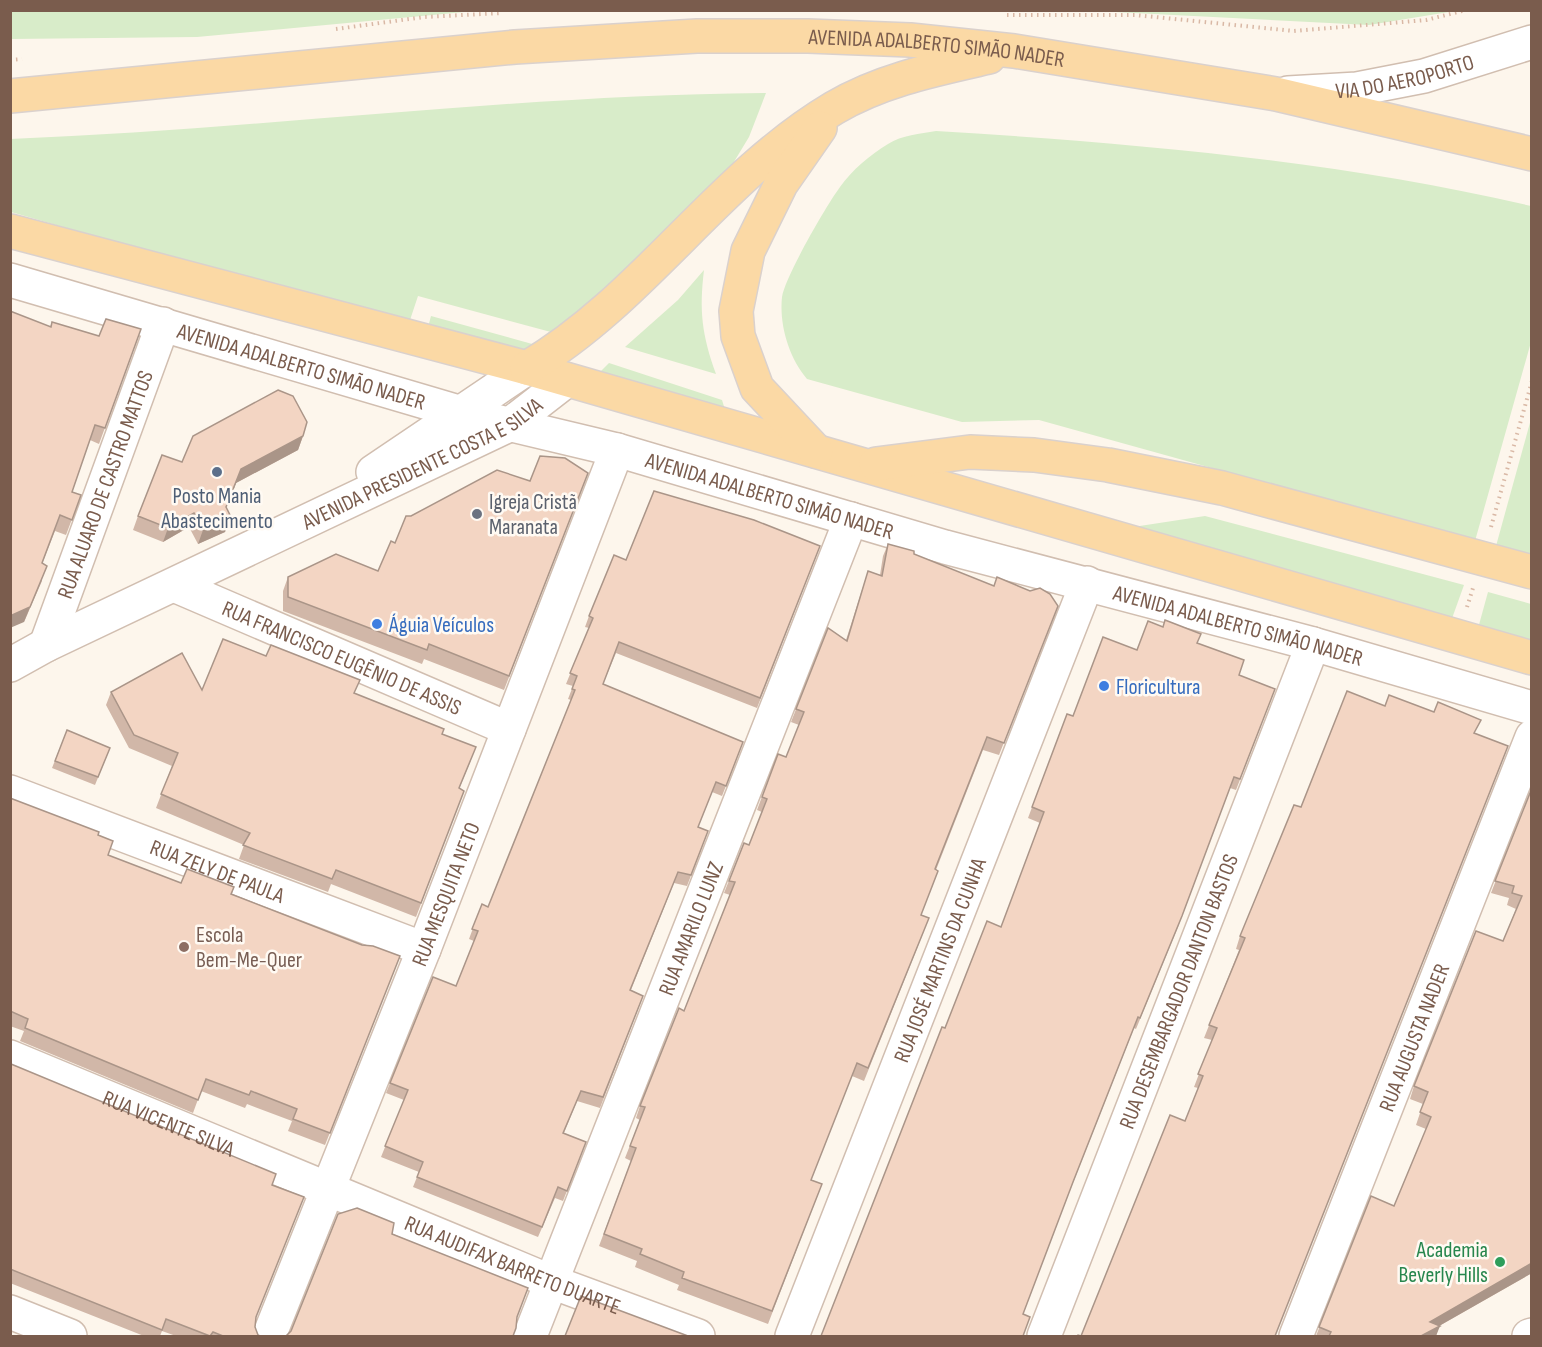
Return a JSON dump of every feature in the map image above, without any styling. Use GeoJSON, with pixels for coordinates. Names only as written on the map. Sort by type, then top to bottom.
{"type":"FeatureCollection","features":[{"type":"Feature","properties":{"kind":"main road","name":"AVENIDA ADALBERTO SIMÃO NADER"},"geometry":{"type":"LineString","coordinates":[[10,96],[125,87],[411,55],[697,36],[899,39],[1014,51],[1276,94],[1532,154]]}},
{"type":"Feature","properties":{"kind":"main road"},"geometry":{"type":"LineString","coordinates":[[527,368],[564,346],[612,306],[770,154],[835,107],[902,78],[1014,51]]}},
{"type":"Feature","properties":{"kind":"main road"},"geometry":{"type":"LineString","coordinates":[[819,454],[757,388],[738,336],[736,311],[748,251],[781,184],[835,107]]}},
{"type":"Feature","properties":{"kind":"main road","name":"AVENIDA ADALBERTO SIMÃO NADER"},"geometry":{"type":"LineString","coordinates":[[10,231],[527,368],[1532,658]]}},
{"type":"Feature","properties":{"kind":"main road"},"geometry":{"type":"LineString","coordinates":[[863,466],[970,452],[1034,455],[1108,465],[1222,489],[1532,572]]}},
{"type":"Feature","properties":{"kind":"street","name":"VIA DO AEROPORTO"},"geometry":{"type":"LineString","coordinates":[[1276,94],[1357,89],[1413,78],[1532,42]]}},
{"type":"Feature","properties":{"kind":"street","name":"AVENIDA ADALBERTO SIMÃO NADER"},"geometry":{"type":"LineString","coordinates":[[10,280],[462,413],[617,450],[945,547],[1313,644],[1532,708]]}},
{"type":"Feature","properties":{"kind":"street","name":"RUA ALUARO DE CASTRO MATTOS"},"geometry":{"type":"LineString","coordinates":[[46,645],[163,324]]}},
{"type":"Feature","properties":{"kind":"street","name":"AVENIDA PRESIDENTE COSTA E SILVA"},"geometry":{"type":"LineString","coordinates":[[272,539],[527,368]]}},
{"type":"Feature","properties":{"kind":"street","name":"AVENIDA PRESIDENTE COSTA E SILVA"},"geometry":{"type":"LineString","coordinates":[[10,665],[46,645],[509,425],[567,380]]}},
{"type":"Feature","properties":{"kind":"street","name":"RUA MESQUITA NETO"},"geometry":{"type":"LineString","coordinates":[[269,1336],[330,1189],[617,450]]}},
{"type":"Feature","properties":{"kind":"street","name":"RUA AMARILO LUNZ"},"geometry":{"type":"LineString","coordinates":[[530,1336],[851,519]]}},
{"type":"Feature","properties":{"kind":"street","name":"RUA JOSÉ MARTINS DA CUNHA"},"geometry":{"type":"LineString","coordinates":[[792,1336],[1087,583]]}},
{"type":"Feature","properties":{"kind":"street","name":"AVENIDA PRESIDENTE COSTA E SILVA"},"geometry":{"type":"LineString","coordinates":[[10,685],[52,663],[174,585]]}},
{"type":"Feature","properties":{"kind":"street","name":"RUA FRANCISCO EUGÊNIO DE ASSIS"},"geometry":{"type":"LineString","coordinates":[[174,585],[509,729]]}},
{"type":"Feature","properties":{"kind":"street","name":"RUA DESEMBARGADOR DANTON BASTOS"},"geometry":{"type":"LineString","coordinates":[[1044,1336],[1313,644]]}},
{"type":"Feature","properties":{"kind":"street","name":"RUA AUGUSTA NADER"},"geometry":{"type":"LineString","coordinates":[[1296,1336],[1532,737]]}},
{"type":"Feature","properties":{"kind":"street","name":"RUA ZELY DE PAULA"},"geometry":{"type":"LineString","coordinates":[[10,792],[424,949]]}},
{"type":"Feature","properties":{"kind":"street","name":"RUA VICENTE SILVA"},"geometry":{"type":"LineString","coordinates":[[10,1057],[330,1189]]}},
{"type":"Feature","properties":{"kind":"street","name":"RUA AUDIFAX BARRETO DUARTE"},"geometry":{"type":"LineString","coordinates":[[330,1189],[552,1282],[698,1336]]}},
{"type":"Feature","properties":{"kind":"street"},"geometry":{"type":"LineString","coordinates":[[10,1312],[70,1336]]}},
{"type":"Feature","properties":{"kind":"path"},"geometry":{"type":"LineString","coordinates":[[1006,15],[1134,15],[1294,31],[1426,20],[1466,10]]}},
{"type":"Feature","properties":{"kind":"green space"},"geometry":{"type":"Polygon","coordinates":[[[1455,10],[1369,25],[1095,11],[1455,10]]]}},
{"type":"Feature","properties":{"kind":"green space"},"geometry":{"type":"Polygon","coordinates":[[[10,11],[475,11],[197,37],[11,39],[10,11]]]}},
{"type":"Feature","properties":{"kind":"green space"},"geometry":{"type":"Polygon","coordinates":[[[766,93],[749,137],[726,175],[562,335],[418,296],[408,326],[11,212],[10,139],[199,128],[577,100],[766,93]]]}},
{"type":"Feature","properties":{"kind":"green space"},"geometry":{"type":"Polygon","coordinates":[[[936,131],[1086,141],[1235,156],[1384,177],[1531,206],[1531,342],[1475,541],[1039,420],[962,422],[807,379],[790,351],[781,308],[785,287],[798,258],[834,196],[862,163],[893,141],[936,131]]]}},
{"type":"Feature","properties":{"kind":"green space"},"geometry":{"type":"Polygon","coordinates":[[[704,270],[703,323],[716,374],[625,347],[678,300],[704,270]]]}},
{"type":"Feature","properties":{"kind":"green space"},"geometry":{"type":"Polygon","coordinates":[[[431,316],[543,347],[524,359],[427,331],[431,316]]]}},
{"type":"Feature","properties":{"kind":"green space"},"geometry":{"type":"Polygon","coordinates":[[[609,363],[722,400],[728,419],[594,378],[609,363]]]}},
{"type":"Feature","properties":{"kind":"green space"},"geometry":{"type":"Polygon","coordinates":[[[1531,419],[1531,556],[1496,546],[1531,419]]]}},
{"type":"Feature","properties":{"kind":"green space"},"geometry":{"type":"Polygon","coordinates":[[[1205,516],[1464,585],[1450,624],[1120,529],[1205,516]]]}},
{"type":"Feature","properties":{"kind":"green space"},"geometry":{"type":"Polygon","coordinates":[[[1488,592],[1531,604],[1531,647],[1477,632],[1488,592]]]}},
{"type":"Feature","properties":{"kind":"building"},"geometry":{"type":"Polygon","coordinates":[[[10,311],[51,327],[52,322],[99,336],[106,319],[141,329],[105,428],[95,425],[72,492],[81,495],[72,520],[60,515],[42,563],[47,566],[30,607],[10,616],[10,311]]]}},
{"type":"Feature","properties":{"kind":"building","name":"Posto Mania Abastecimento"},"geometry":{"type":"Polygon","coordinates":[[[278,390],[293,396],[307,422],[303,436],[241,469],[226,507],[231,517],[203,530],[194,513],[168,528],[138,516],[162,455],[182,462],[193,436],[278,390]]]}},
{"type":"Feature","properties":{"kind":"building"},"geometry":{"type":"Polygon","coordinates":[[[540,456],[565,458],[588,473],[509,676],[429,644],[427,650],[288,597],[288,577],[336,554],[378,571],[391,541],[395,543],[406,516],[411,516],[497,470],[530,481],[540,456]]]}},
{"type":"Feature","properties":{"kind":"building"},"geometry":{"type":"Polygon","coordinates":[[[654,491],[754,520],[820,546],[760,698],[619,642],[603,684],[743,742],[726,786],[716,782],[698,827],[708,831],[691,875],[678,872],[630,990],[643,996],[603,1097],[581,1091],[563,1133],[586,1142],[567,1191],[558,1187],[542,1227],[417,1177],[423,1162],[385,1146],[408,1090],[390,1083],[433,977],[456,986],[478,931],[472,929],[482,904],[488,907],[575,690],[572,689],[577,676],[570,673],[593,618],[589,616],[614,555],[626,560],[654,491]]]}},
{"type":"Feature","properties":{"kind":"building"},"geometry":{"type":"Polygon","coordinates":[[[888,544],[914,551],[914,554],[994,586],[997,577],[1030,591],[1040,588],[1050,594],[1058,606],[1004,743],[987,737],[935,869],[938,871],[921,915],[929,918],[868,1068],[857,1063],[811,1180],[822,1184],[772,1311],[682,1278],[684,1272],[640,1254],[642,1249],[604,1234],[636,1148],[630,1146],[645,1107],[640,1106],[679,1008],[684,1011],[735,882],[729,881],[744,843],[749,845],[767,799],[762,797],[778,754],[786,757],[804,712],[796,709],[828,628],[847,641],[868,571],[882,576],[888,544]]]}},
{"type":"Feature","properties":{"kind":"building"},"geometry":{"type":"Polygon","coordinates":[[[1165,620],[1201,634],[1197,643],[1244,660],[1239,675],[1275,689],[1240,779],[1234,777],[1182,916],[1140,1018],[1138,1017],[1073,1182],[1023,1314],[1030,1317],[1023,1336],[821,1336],[942,1027],[945,1028],[987,921],[1001,927],[1044,812],[1032,807],[1067,714],[1073,716],[1103,637],[1137,650],[1148,621],[1163,627],[1165,620]]]}},
{"type":"Feature","properties":{"kind":"building"},"geometry":{"type":"Polygon","coordinates":[[[223,639],[266,656],[271,645],[360,680],[354,693],[444,729],[442,734],[476,747],[459,788],[464,791],[421,903],[336,870],[332,879],[243,845],[250,833],[161,794],[178,753],[134,735],[111,692],[182,653],[202,690],[223,639]]]}},
{"type":"Feature","properties":{"kind":"building"},"geometry":{"type":"Polygon","coordinates":[[[1347,691],[1385,706],[1389,695],[1434,712],[1438,702],[1481,720],[1474,733],[1508,746],[1275,1336],[1081,1336],[1170,1115],[1185,1121],[1203,1076],[1198,1074],[1217,1028],[1209,1025],[1245,938],[1240,936],[1294,805],[1301,807],[1347,691]]]}},
{"type":"Feature","properties":{"kind":"building"},"geometry":{"type":"Polygon","coordinates":[[[67,730],[110,748],[98,777],[55,761],[67,730]]]}},
{"type":"Feature","properties":{"kind":"building"},"geometry":{"type":"Polygon","coordinates":[[[1532,788],[1532,1263],[1430,1322],[1440,1326],[1421,1336],[1329,1336],[1331,1332],[1319,1327],[1371,1196],[1394,1206],[1431,1117],[1420,1112],[1428,1092],[1414,1086],[1476,931],[1503,941],[1522,896],[1512,893],[1514,886],[1495,881],[1532,788]]]}},
{"type":"Feature","properties":{"kind":"building"},"geometry":{"type":"Polygon","coordinates":[[[10,798],[99,832],[98,835],[113,841],[108,855],[181,883],[187,869],[234,887],[231,894],[362,945],[373,946],[400,956],[330,1133],[293,1119],[297,1109],[251,1091],[249,1095],[206,1079],[198,1100],[25,1028],[28,1019],[10,1011],[10,798]]]}},
{"type":"Feature","properties":{"kind":"building"},"geometry":{"type":"Polygon","coordinates":[[[11,1064],[276,1174],[272,1185],[304,1197],[256,1317],[255,1327],[260,1336],[223,1336],[213,1332],[210,1336],[166,1319],[162,1330],[10,1269],[11,1064]]]}},
{"type":"Feature","properties":{"kind":"building"},"geometry":{"type":"Polygon","coordinates":[[[357,1208],[394,1223],[392,1234],[528,1288],[517,1317],[513,1336],[286,1336],[291,1331],[338,1214],[357,1208]]]}},
{"type":"Feature","properties":{"kind":"building"},"geometry":{"type":"Polygon","coordinates":[[[581,1296],[688,1336],[565,1336],[581,1296]]]}},
{"type":"Feature","properties":{"kind":"place","name":"Posto Mania Abastecimento"},"geometry":{"type":"Point","coordinates":[217,472]}},
{"type":"Feature","properties":{"kind":"place","name":"Igreja Cristã Maranata"},"geometry":{"type":"Point","coordinates":[477,514]}},
{"type":"Feature","properties":{"kind":"place","name":"Águia Veículos"},"geometry":{"type":"Point","coordinates":[377,624]}},
{"type":"Feature","properties":{"kind":"place","name":"Floricultura"},"geometry":{"type":"Point","coordinates":[1104,686]}},
{"type":"Feature","properties":{"kind":"place","name":"Escola Bem-Me-Quer"},"geometry":{"type":"Point","coordinates":[184,947]}},
{"type":"Feature","properties":{"kind":"place","name":"Academia Beverly Hills"},"geometry":{"type":"Point","coordinates":[1500,1262]}}]}
